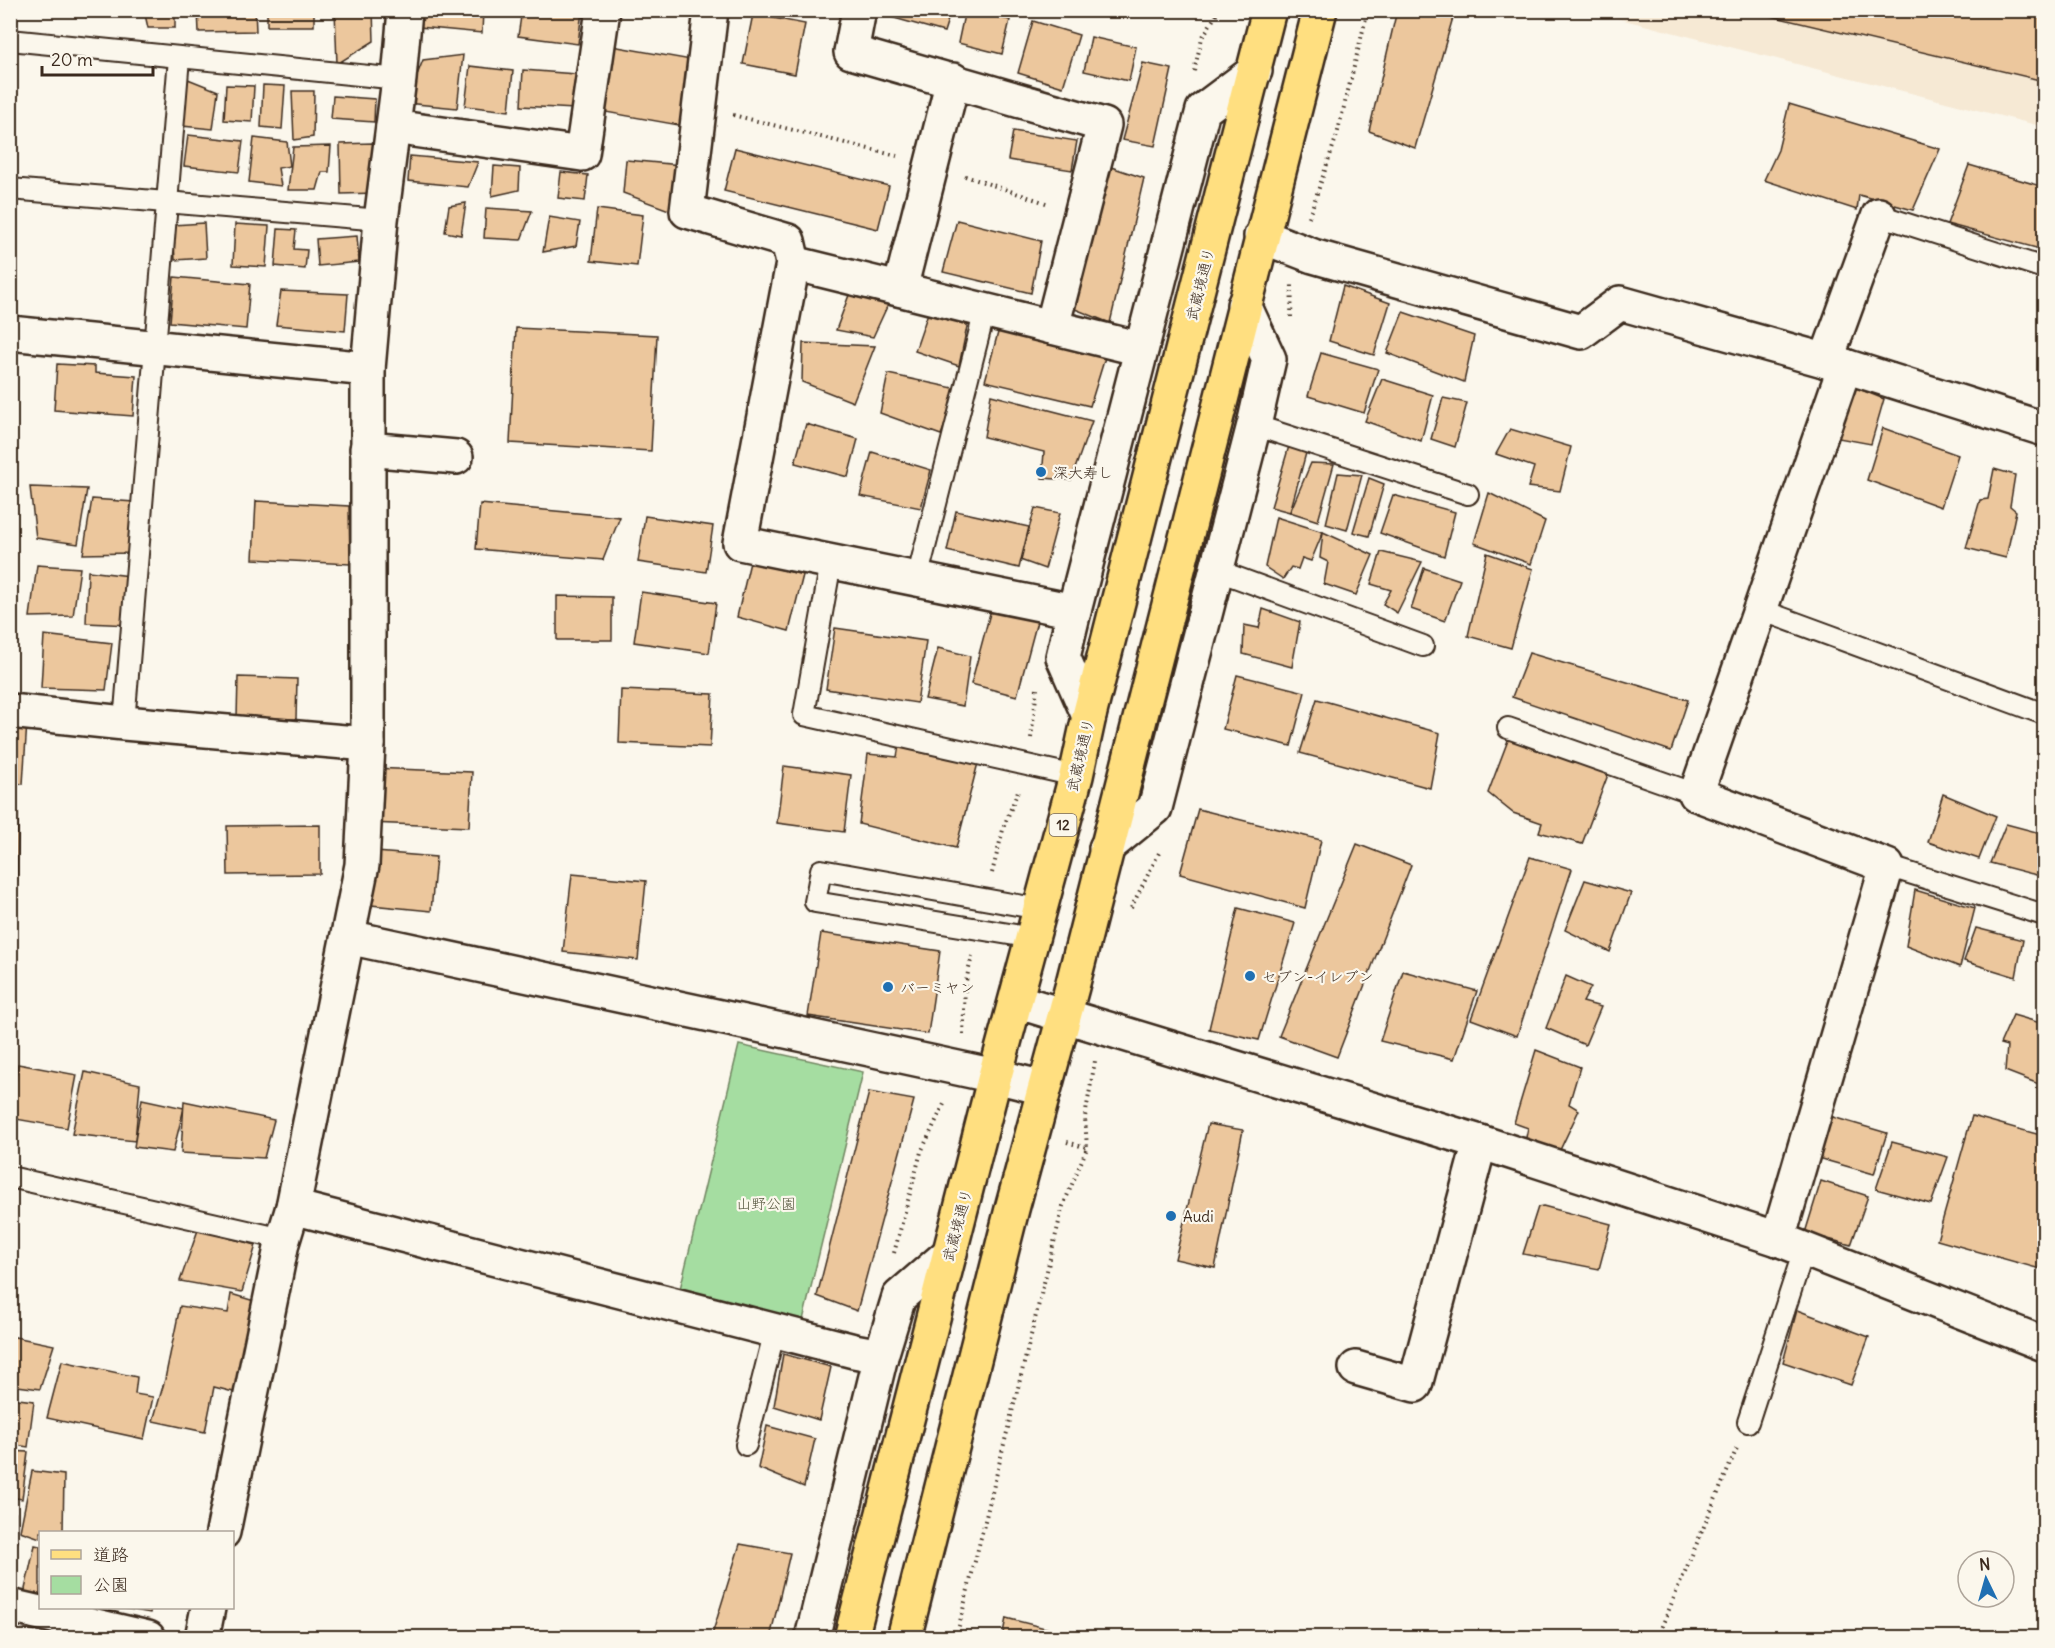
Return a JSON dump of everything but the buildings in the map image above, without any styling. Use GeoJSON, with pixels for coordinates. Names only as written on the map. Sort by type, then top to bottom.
{"type":"FeatureCollection","features":[{"type":"Feature","properties":{"kind":"main road","name":"武蔵境通り"},"geometry":{"type":"LineString","coordinates":[[851,1638],[995,1076],[1076,776],[1089,716],[1269,10]]}},
{"type":"Feature","properties":{"kind":"main road"},"geometry":{"type":"LineString","coordinates":[[904,1638],[1320,10]]}},
{"type":"Feature","properties":{"kind":"street"},"geometry":{"type":"LineString","coordinates":[[224,1531],[362,865],[368,744],[368,369],[381,220],[399,79],[405,10]]}},
{"type":"Feature","properties":{"kind":"street"},"geometry":{"type":"LineString","coordinates":[[393,127],[582,154],[603,10]]}},
{"type":"Feature","properties":{"kind":"street"},"geometry":{"type":"LineString","coordinates":[[711,10],[687,211],[788,241],[794,263],[740,543],[1074,611]]}},
{"type":"Feature","properties":{"kind":"street"},"geometry":{"type":"LineString","coordinates":[[859,10],[851,52],[1104,125],[1052,327]]}},
{"type":"Feature","properties":{"kind":"street"},"geometry":{"type":"LineString","coordinates":[[1089,716],[1063,657],[1141,348],[1203,110],[1255,71]]}},
{"type":"Feature","properties":{"kind":"street"},"geometry":{"type":"LineString","coordinates":[[900,289],[953,80]]}},
{"type":"Feature","properties":{"kind":"street"},"geometry":{"type":"LineString","coordinates":[[1791,1244],[1887,866],[1696,794],[1761,610],[1879,215]]}},
{"type":"Feature","properties":{"kind":"street"},"geometry":{"type":"LineString","coordinates":[[1261,236],[1313,256],[1581,332],[1620,303],[1836,364],[2044,429]]}},
{"type":"Feature","properties":{"kind":"street"},"geometry":{"type":"LineString","coordinates":[[794,263],[1141,348]]}},
{"type":"Feature","properties":{"kind":"street"},"geometry":{"type":"LineString","coordinates":[[1106,848],[1155,808],[1254,425],[1269,359],[1244,305]]}},
{"type":"Feature","properties":{"kind":"street"},"geometry":{"type":"LineString","coordinates":[[10,333],[368,369]]}},
{"type":"Feature","properties":{"kind":"street"},"geometry":{"type":"LineString","coordinates":[[367,449],[456,457]]}},
{"type":"Feature","properties":{"kind":"street"},"geometry":{"type":"LineString","coordinates":[[10,711],[368,744]]}},
{"type":"Feature","properties":{"kind":"street"},"geometry":{"type":"LineString","coordinates":[[348,937],[1044,1088]]}},
{"type":"Feature","properties":{"kind":"street"},"geometry":{"type":"LineString","coordinates":[[1016,1001],[1480,1142],[1791,1244],[2044,1344]]}},
{"type":"Feature","properties":{"kind":"street"},"geometry":{"type":"LineString","coordinates":[[1356,1368],[1415,1385],[1480,1142]]}},
{"type":"Feature","properties":{"kind":"street"},"geometry":{"type":"LineString","coordinates":[[293,1207],[881,1356]]}},
{"type":"Feature","properties":{"kind":"street"},"geometry":{"type":"LineString","coordinates":[[812,1638],[881,1356],[899,1297],[950,1253]]}},
{"type":"Feature","properties":{"kind":"street"},"geometry":{"type":"LineString","coordinates":[[10,1606],[148,1638]]}},
{"type":"Feature","properties":{"kind":"street"},"geometry":{"type":"LineString","coordinates":[[202,1638],[208,1609]]}},
{"type":"Feature","properties":{"kind":"lane"},"geometry":{"type":"LineString","coordinates":[[10,40],[399,79]]}},
{"type":"Feature","properties":{"kind":"lane"},"geometry":{"type":"LineString","coordinates":[[124,723],[179,58]]}},
{"type":"Feature","properties":{"kind":"lane"},"geometry":{"type":"LineString","coordinates":[[10,189],[381,220]]}},
{"type":"Feature","properties":{"kind":"lane"},"geometry":{"type":"LineString","coordinates":[[1879,215],[2044,268]]}},
{"type":"Feature","properties":{"kind":"lane"},"geometry":{"type":"LineString","coordinates":[[917,579],[985,310]]}},
{"type":"Feature","properties":{"kind":"lane"},"geometry":{"type":"LineString","coordinates":[[1254,425],[1468,494]]}},
{"type":"Feature","properties":{"kind":"lane"},"geometry":{"type":"LineString","coordinates":[[831,562],[804,715],[1076,776]]}},
{"type":"Feature","properties":{"kind":"lane"},"geometry":{"type":"LineString","coordinates":[[1216,570],[1423,646]]}},
{"type":"Feature","properties":{"kind":"lane"},"geometry":{"type":"LineString","coordinates":[[1761,610],[2044,714]]}},
{"type":"Feature","properties":{"kind":"lane"},"geometry":{"type":"LineString","coordinates":[[1508,728],[1696,794]]}},
{"type":"Feature","properties":{"kind":"lane"},"geometry":{"type":"LineString","coordinates":[[1887,866],[2044,915]]}},
{"type":"Feature","properties":{"kind":"lane"},"geometry":{"type":"LineString","coordinates":[[821,870],[986,899],[1036,923],[978,929],[815,902],[821,870]]}},
{"type":"Feature","properties":{"kind":"lane"},"geometry":{"type":"LineString","coordinates":[[10,1177],[283,1239]]}},
{"type":"Feature","properties":{"kind":"lane"},"geometry":{"type":"LineString","coordinates":[[1748,1422],[1791,1244]]}},
{"type":"Feature","properties":{"kind":"lane"},"geometry":{"type":"LineString","coordinates":[[746,1445],[775,1330]]}},
{"type":"Feature","properties":{"kind":"path"},"geometry":{"type":"LineString","coordinates":[[1193,72],[1202,38],[1219,10]]}},
{"type":"Feature","properties":{"kind":"path"},"geometry":{"type":"LineString","coordinates":[[700,106],[931,165],[1081,215]]}},
{"type":"Feature","properties":{"kind":"path"},"geometry":{"type":"LineString","coordinates":[[986,899],[1004,826],[1026,765],[1038,683]]}},
{"type":"Feature","properties":{"kind":"path"},"geometry":{"type":"LineString","coordinates":[[892,1264],[921,1152],[955,1083],[962,1053],[965,985],[978,929]]}},
{"type":"Feature","properties":{"kind":"path"},"geometry":{"type":"LineString","coordinates":[[1658,1638],[1748,1422]]}},
{"type":"Feature","properties":{"kind":"shaded area"},"geometry":{"type":"Polygon","coordinates":[[[1589,11],[2044,11],[2044,127],[1589,11]]]}},
{"type":"Feature","properties":{"kind":"green space","name":"山野公園"},"geometry":{"type":"Polygon","coordinates":[[[739,1045],[863,1072],[803,1320],[680,1289],[739,1045]]]}},
{"type":"Feature","properties":{"kind":"place","name":"深大寿し"},"geometry":{"type":"Point","coordinates":[1041,472]}},
{"type":"Feature","properties":{"kind":"place","name":"セブン-イレブン"},"geometry":{"type":"Point","coordinates":[1250,976]}},
{"type":"Feature","properties":{"kind":"place","name":"バーミヤン"},"geometry":{"type":"Point","coordinates":[888,987]}},
{"type":"Feature","properties":{"kind":"place","name":"Audi"},"geometry":{"type":"Point","coordinates":[1171,1216]}}]}
